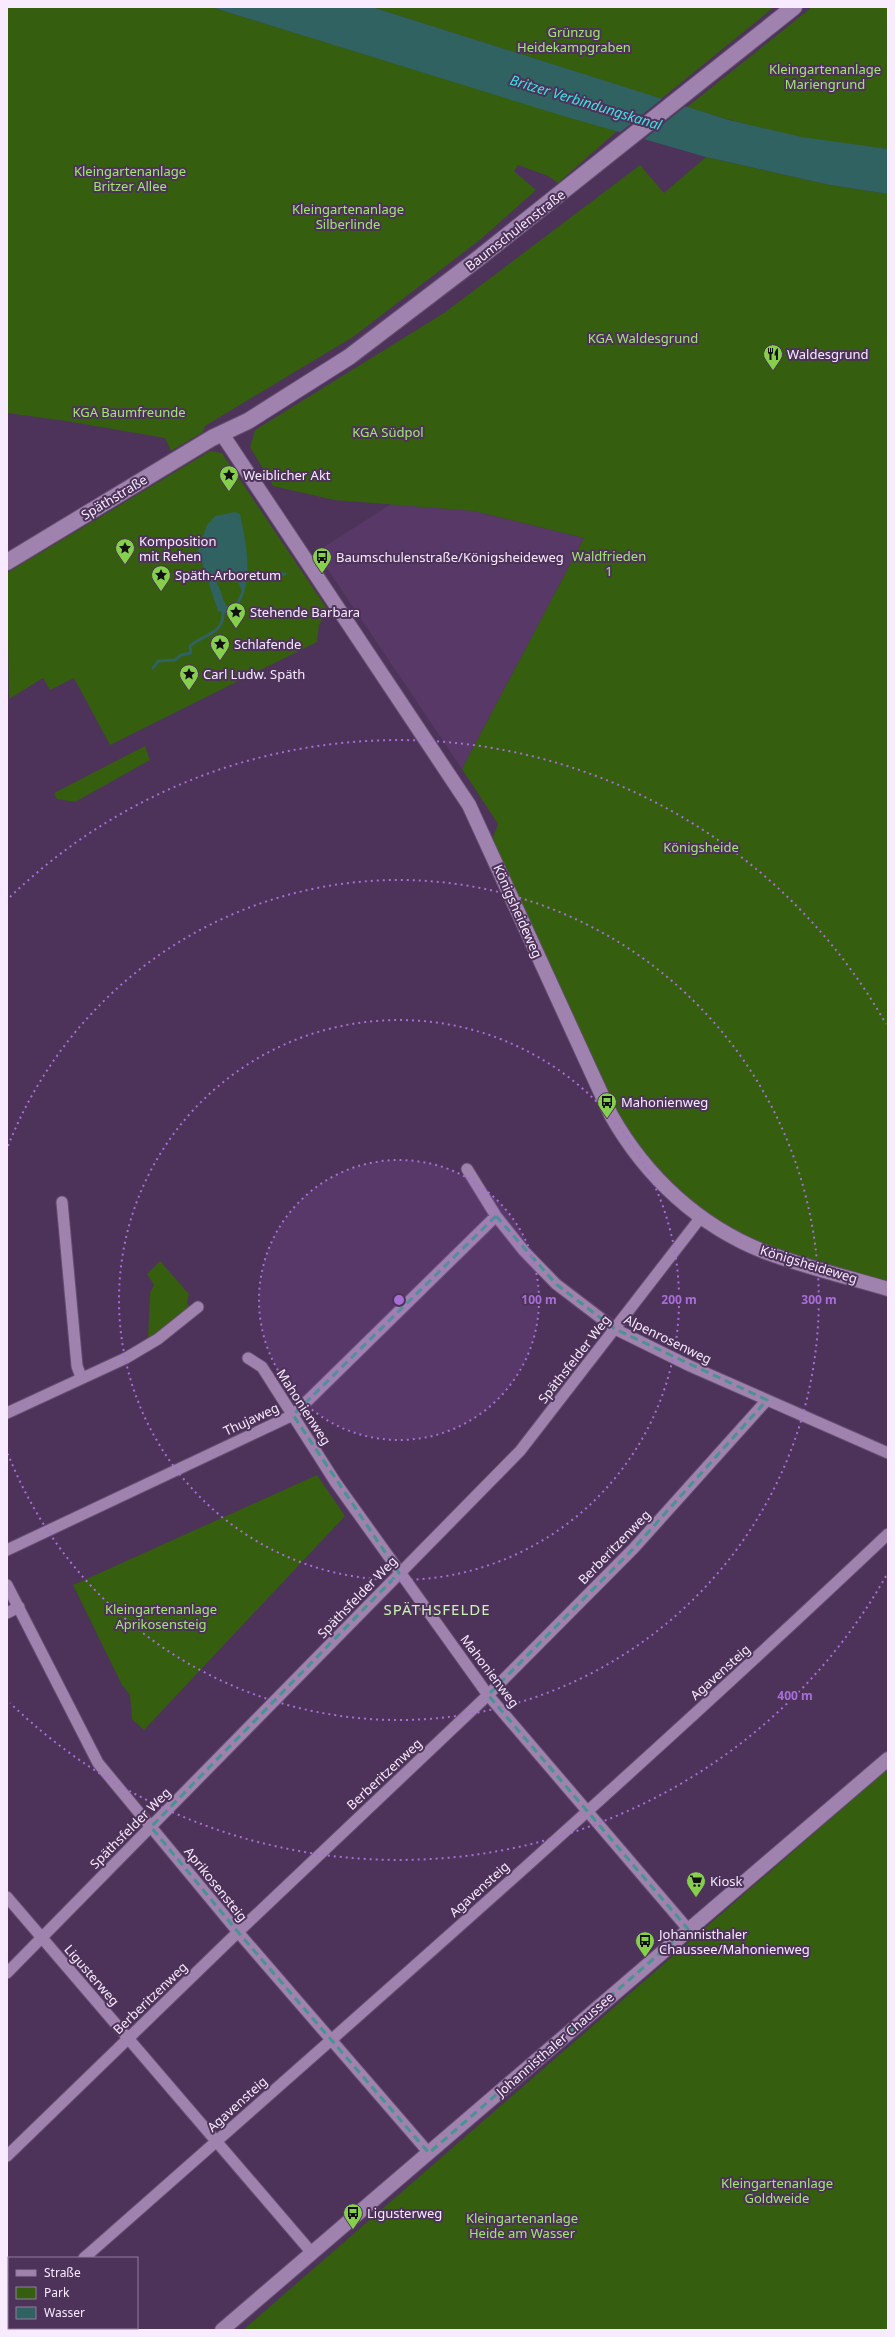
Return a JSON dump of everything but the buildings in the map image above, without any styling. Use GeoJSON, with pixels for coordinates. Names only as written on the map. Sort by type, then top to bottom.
{"type":"FeatureCollection","features":[{"type":"Feature","properties":{"kind":"main road","name":"Baumschulenstraße"},"geometry":{"type":"LineString","coordinates":[[222,434],[248,421],[349,357],[446,284],[794,7]]}},
{"type":"Feature","properties":{"kind":"main road","name":"Späthstraße"},"geometry":{"type":"LineString","coordinates":[[7,562],[222,434]]}},
{"type":"Feature","properties":{"kind":"street","name":"Königsheideweg"},"geometry":{"type":"LineString","coordinates":[[222,434],[469,805],[485,836],[602,1096],[620,1132],[658,1181],[701,1217],[724,1232],[765,1252],[888,1289]]}},
{"type":"Feature","properties":{"kind":"street","name":"Alpenrosenweg"},"geometry":{"type":"LineString","coordinates":[[467,1169],[496,1216],[524,1251],[556,1284],[615,1329],[654,1350],[888,1453]]}},
{"type":"Feature","properties":{"kind":"street"},"geometry":{"type":"LineString","coordinates":[[62,1202],[77,1366],[81,1377]]}},
{"type":"Feature","properties":{"kind":"street","name":"Thujaweg"},"geometry":{"type":"LineString","coordinates":[[7,1550],[293,1414],[496,1216]]}},
{"type":"Feature","properties":{"kind":"street","name":"Späthsfelder Weg"},"geometry":{"type":"LineString","coordinates":[[7,1974],[520,1451],[701,1217]]}},
{"type":"Feature","properties":{"kind":"street"},"geometry":{"type":"LineString","coordinates":[[7,1413],[81,1377],[126,1358],[158,1339],[198,1307]]}},
{"type":"Feature","properties":{"kind":"street","name":"Mahonienweg"},"geometry":{"type":"LineString","coordinates":[[248,1358],[262,1367],[336,1483],[488,1695],[688,1928]]}},
{"type":"Feature","properties":{"kind":"street","name":"Berberitzenweg"},"geometry":{"type":"LineString","coordinates":[[7,2156],[238,1932],[488,1695],[634,1548],[768,1400]]}},
{"type":"Feature","properties":{"kind":"street","name":"Agavensteig"},"geometry":{"type":"LineString","coordinates":[[85,2257],[588,1811],[763,1652],[888,1534]]}},
{"type":"Feature","properties":{"kind":"street","name":"Aprikosensteig"},"geometry":{"type":"LineString","coordinates":[[7,1585],[98,1763],[238,1932],[429,2153]]}},
{"type":"Feature","properties":{"kind":"street"},"geometry":{"type":"LineString","coordinates":[[7,1612],[18,1607]]}},
{"type":"Feature","properties":{"kind":"street","name":"Johannisthaler Chaussee"},"geometry":{"type":"LineString","coordinates":[[222,2330],[688,1928],[888,1759]]}},
{"type":"Feature","properties":{"kind":"street","name":"Ligusterweg"},"geometry":{"type":"LineString","coordinates":[[7,1897],[312,2253]]}},
{"type":"Feature","properties":{"kind":"highlighted area"},"geometry":{"type":"Polygon","coordinates":[[[496,1216],[556,1284],[615,1329],[767,1400],[634,1548],[488,1695],[688,1929],[429,2153],[238,1932],[151,1827],[399,1573],[293,1415],[496,1216]]]}},
{"type":"Feature","properties":{"kind":"shaded area"},"geometry":{"type":"Polygon","coordinates":[[[391,504],[474,511],[584,538],[462,769],[316,552],[391,504]]]}},
{"type":"Feature","properties":{"kind":"green space"},"geometry":{"type":"Polygon","coordinates":[[[7,7],[211,7],[617,131],[558,183],[548,176],[518,165],[514,171],[536,190],[481,239],[353,337],[205,426],[203,432],[171,451],[165,438],[66,421],[7,413],[7,7]]]}},
{"type":"Feature","properties":{"kind":"green space","name":"Grünzug Heidekampgraben"},"geometry":{"type":"Polygon","coordinates":[[[372,7],[774,7],[661,99],[372,7]]]}},
{"type":"Feature","properties":{"kind":"green space","name":"Kleingartenanlage Mariengrund"},"geometry":{"type":"Polygon","coordinates":[[[812,7],[888,7],[888,149],[837,144],[786,134],[687,107],[812,7]]]}},
{"type":"Feature","properties":{"kind":"green space","name":"Königsheide"},"geometry":{"type":"Polygon","coordinates":[[[706,157],[830,185],[888,194],[888,1282],[770,1248],[740,1234],[712,1218],[671,1186],[624,1127],[492,840],[498,824],[462,769],[584,538],[474,511],[334,500],[273,486],[250,447],[255,430],[444,313],[640,165],[664,193],[706,157]]]}},
{"type":"Feature","properties":{"kind":"green space","name":"Späth-Arboretum"},"geometry":{"type":"Polygon","coordinates":[[[210,451],[222,453],[328,610],[319,625],[317,642],[110,745],[74,678],[50,690],[43,678],[9,699],[7,573],[210,451]]]}},
{"type":"Feature","properties":{"kind":"green space"},"geometry":{"type":"Polygon","coordinates":[[[145,746],[150,760],[75,802],[57,799],[54,793],[145,746]]]}},
{"type":"Feature","properties":{"kind":"green space"},"geometry":{"type":"Polygon","coordinates":[[[160,1261],[189,1294],[187,1303],[190,1309],[156,1335],[148,1339],[150,1293],[154,1285],[147,1274],[160,1261]]]}},
{"type":"Feature","properties":{"kind":"green space","name":"Kleingartenanlage Aprikosensteig"},"geometry":{"type":"Polygon","coordinates":[[[317,1475],[345,1516],[144,1730],[132,1719],[130,1695],[122,1685],[73,1585],[317,1475]]]}},
{"type":"Feature","properties":{"kind":"green space"},"geometry":{"type":"Polygon","coordinates":[[[888,1769],[888,2330],[243,2330],[888,1769]]]}},
{"type":"Feature","properties":{"kind":"water","name":"Britzer Verbindungskanal"},"geometry":{"type":"Polygon","coordinates":[[[211,7],[372,7],[729,120],[802,137],[888,149],[888,194],[830,185],[706,157],[560,115],[211,7]]]}},
{"type":"Feature","properties":{"kind":"water"},"geometry":{"type":"Polygon","coordinates":[[[235,512],[240,514],[247,553],[247,582],[243,595],[237,606],[228,614],[218,611],[198,550],[207,525],[215,516],[235,512]],[[225,571],[218,576],[217,584],[225,603],[229,608],[235,605],[242,591],[234,573],[225,571]]]}},
{"type":"Feature","properties":{"kind":"pier"},"geometry":{"type":"Polygon","coordinates":[[[663,98],[687,105],[642,141],[618,134],[663,98]]]}},
{"type":"Feature","properties":{"kind":"waterway"},"geometry":{"type":"LineString","coordinates":[[246,575],[285,574]]}},
{"type":"Feature","properties":{"kind":"waterway"},"geometry":{"type":"LineString","coordinates":[[153,668],[158,661],[175,660],[181,655],[191,653],[190,646],[216,630],[220,625],[223,613]]}},
{"type":"Feature","properties":{"kind":"place","name":"Waldesgrund"},"geometry":{"type":"Point","coordinates":[773,371]}},
{"type":"Feature","properties":{"kind":"place","name":"Weiblicher Akt"},"geometry":{"type":"Point","coordinates":[229,492]}},
{"type":"Feature","properties":{"kind":"place","name":"Komposition mit Rehen"},"geometry":{"type":"Point","coordinates":[125,565]}},
{"type":"Feature","properties":{"kind":"place","name":"Baumschulenstraße/Königsheideweg"},"geometry":{"type":"Point","coordinates":[322,574]}},
{"type":"Feature","properties":{"kind":"place","name":"Späth-Arboretum"},"geometry":{"type":"Point","coordinates":[161,592]}},
{"type":"Feature","properties":{"kind":"place","name":"Stehende Barbara"},"geometry":{"type":"Point","coordinates":[236,629]}},
{"type":"Feature","properties":{"kind":"place","name":"Schlafende"},"geometry":{"type":"Point","coordinates":[220,661]}},
{"type":"Feature","properties":{"kind":"place","name":"Carl Ludw. Späth"},"geometry":{"type":"Point","coordinates":[189,691]}},
{"type":"Feature","properties":{"kind":"place","name":"Mahonienweg"},"geometry":{"type":"Point","coordinates":[607,1119]}},
{"type":"Feature","properties":{"kind":"place","name":"Kiosk"},"geometry":{"type":"Point","coordinates":[696,1898]}},
{"type":"Feature","properties":{"kind":"place","name":"Johannisthaler Chaussee/Mahonienweg"},"geometry":{"type":"Point","coordinates":[645,1958]}},
{"type":"Feature","properties":{"kind":"place","name":"Ligusterweg"},"geometry":{"type":"Point","coordinates":[353,2230]}},
{"type":"Feature","properties":{"kind":"district","name":"SPÄTHSFELDE"},"geometry":{"type":"Point","coordinates":[437,1609]}},
{"type":"Feature","properties":{"kind":"park label","name":"Kleingartenanlage Britzer Allee"},"geometry":{"type":"Point","coordinates":[130,178]}},
{"type":"Feature","properties":{"kind":"park label","name":"Kleingartenanlage Silberlinde"},"geometry":{"type":"Point","coordinates":[348,216]}},
{"type":"Feature","properties":{"kind":"park label","name":"KGA Waldesgrund"},"geometry":{"type":"Point","coordinates":[643,338]}},
{"type":"Feature","properties":{"kind":"park label","name":"KGA Baumfreunde"},"geometry":{"type":"Point","coordinates":[129,412]}},
{"type":"Feature","properties":{"kind":"park label","name":"KGA Südpol"},"geometry":{"type":"Point","coordinates":[388,432]}},
{"type":"Feature","properties":{"kind":"park label","name":"Waldfrieden 1"},"geometry":{"type":"Point","coordinates":[609,564]}},
{"type":"Feature","properties":{"kind":"park label","name":"Kleingartenanlage Goldweide"},"geometry":{"type":"Point","coordinates":[777,2190]}},
{"type":"Feature","properties":{"kind":"park label","name":"Kleingartenanlage Heide am Wasser"},"geometry":{"type":"Point","coordinates":[522,2226]}}]}
